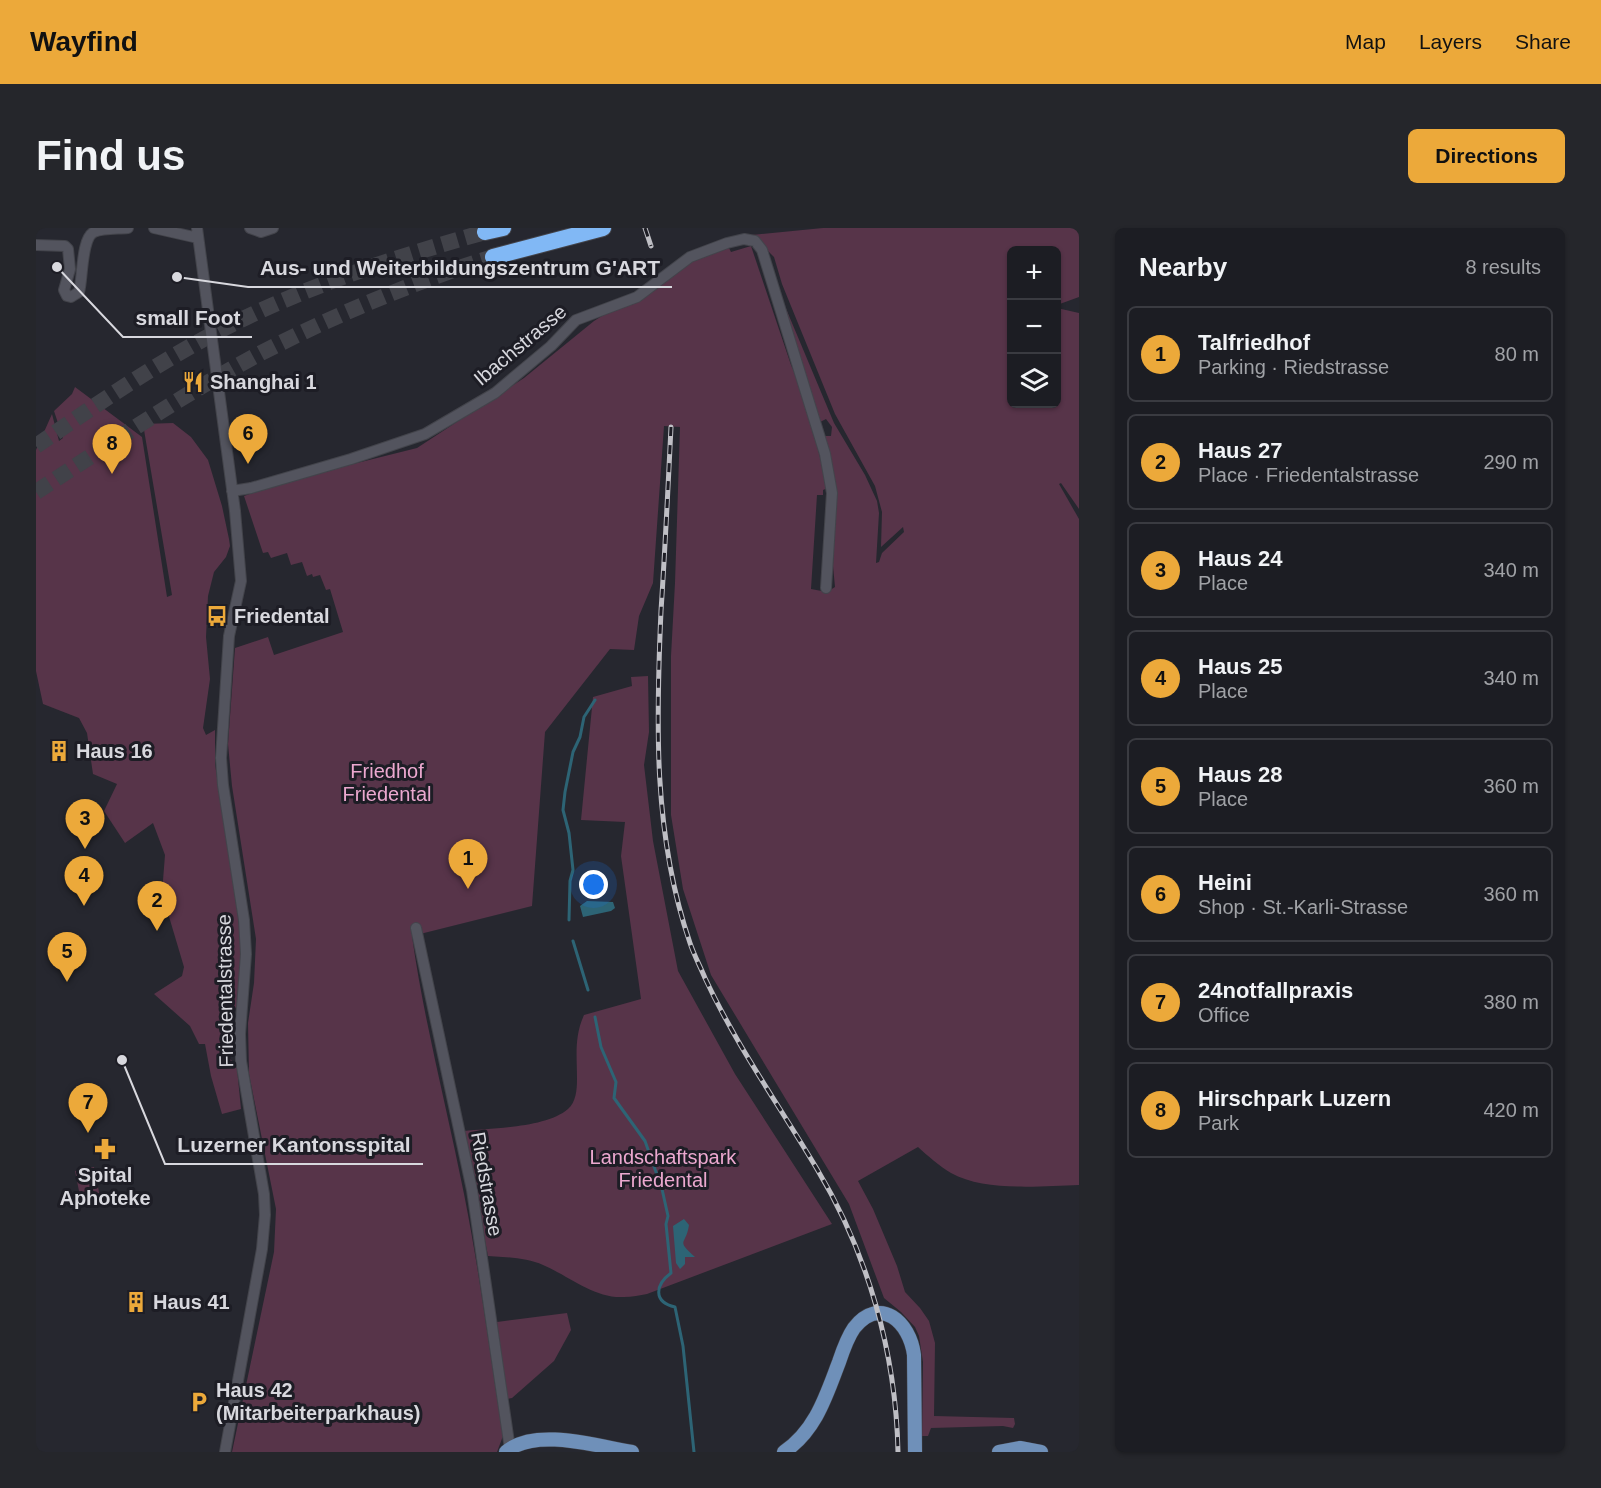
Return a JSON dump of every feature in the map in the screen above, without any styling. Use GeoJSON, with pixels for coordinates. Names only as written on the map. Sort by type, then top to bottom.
{"type":"FeatureCollection","features":[{"type":"Feature","properties":{"kind":"highway"},"geometry":{"type":"LineString","coordinates":[[485,232],[502,228]]}},
{"type":"Feature","properties":{"kind":"highway"},"geometry":{"type":"LineString","coordinates":[[493,257],[603,228]]}},
{"type":"Feature","properties":{"kind":"main road"},"geometry":{"type":"LineString","coordinates":[[784,1452],[802,1436],[816,1418],[845,1345],[854,1329],[868,1317],[883,1314],[894,1317],[903,1324],[913,1346],[915,1452]]}},
{"type":"Feature","properties":{"kind":"main road"},"geometry":{"type":"LineString","coordinates":[[508,1450],[524,1441],[545,1439],[632,1452]]}},
{"type":"Feature","properties":{"kind":"main road"},"geometry":{"type":"LineString","coordinates":[[999,1452],[1020,1448],[1041,1452]]}},
{"type":"Feature","properties":{"kind":"street"},"geometry":{"type":"LineString","coordinates":[[36,245],[65,246],[68,249],[70,269],[64,290],[67,296],[71,297],[80,292],[86,242],[90,234],[96,231],[128,228]]}},
{"type":"Feature","properties":{"kind":"street"},"geometry":{"type":"LineString","coordinates":[[154,228],[198,233]]}},
{"type":"Feature","properties":{"kind":"street"},"geometry":{"type":"LineString","coordinates":[[250,228],[261,232],[273,228]]}},
{"type":"Feature","properties":{"kind":"street","name":"Friedentalstrasse"},"geometry":{"type":"LineString","coordinates":[[198,233],[232,491],[241,581],[229,636],[221,758],[223,785],[244,920],[246,954],[240,1034],[241,1061],[266,1215],[254,1300],[225,1452]]}},
{"type":"Feature","properties":{"kind":"street","name":"Ibachstrasse"},"geometry":{"type":"LineString","coordinates":[[232,491],[251,488],[351,459],[424,434],[495,393],[534,361],[581,317],[637,297],[690,257],[728,243],[752,240],[759,243],[762,250],[825,453],[832,493],[826,588]]}},
{"type":"Feature","properties":{"kind":"street","name":"Riedstrasse"},"geometry":{"type":"LineString","coordinates":[[416,928],[472,1190],[508,1450]]}},
{"type":"Feature","properties":{"kind":"green space","name":"Friedhof Friedental"},"geometry":{"type":"Polygon","coordinates":[[[823,228],[1079,228],[1079,297],[1061,304],[1061,246],[1007,246],[1007,408],[1061,408],[1061,309],[1079,313],[1079,509],[1061,483],[1059,484],[1079,519],[1079,1185],[1031,1187],[980,1183],[951,1173],[918,1147],[858,1181],[873,1209],[897,1266],[905,1292],[929,1321],[935,1343],[934,1416],[1014,1418],[1015,1424],[1013,1428],[1003,1426],[931,1428],[928,1436],[922,1436],[923,1362],[919,1336],[915,1327],[884,1298],[849,1204],[711,975],[683,889],[671,815],[671,656],[680,427],[664,426],[653,583],[639,616],[634,650],[610,649],[545,732],[532,906],[412,936],[475,1254],[503,1436],[497,1452],[232,1452],[274,1252],[276,1209],[249,1074],[248,1023],[254,983],[256,939],[232,786],[228,744],[235,648],[268,637],[274,655],[343,632],[330,589],[326,590],[320,575],[307,576],[302,562],[291,565],[287,553],[271,558],[268,552],[263,553],[244,496],[293,479],[417,448],[524,378],[594,321],[689,261],[729,248],[731,252],[751,246],[791,365],[803,392],[828,488],[823,490],[823,495],[817,495],[811,589],[827,592],[835,587],[833,566],[836,487],[824,436],[831,436],[832,427],[826,419],[820,422],[779,292],[834,423],[865,475],[877,501],[879,513],[876,563],[879,562],[882,553],[904,532],[903,527],[881,547],[882,512],[875,486],[835,414],[782,284],[774,257],[752,235],[823,228]]]}},
{"type":"Feature","properties":{"kind":"green space"},"geometry":{"type":"Polygon","coordinates":[[[75,387],[142,437],[167,597],[172,595],[143,424],[173,423],[191,437],[208,460],[229,539],[230,546],[226,557],[214,572],[208,596],[206,637],[210,679],[203,728],[206,735],[215,730],[215,764],[242,949],[237,1005],[225,1028],[226,1053],[237,1068],[241,1109],[222,1114],[205,1044],[199,1044],[190,1026],[154,994],[182,976],[184,967],[162,893],[165,855],[153,823],[125,843],[104,811],[117,784],[93,774],[87,733],[79,718],[43,704],[36,671],[36,450],[52,414],[59,441],[63,438],[54,411],[72,394],[75,387]]]}},
{"type":"Feature","properties":{"kind":"green space","name":"Landschaftspark Friedental"},"geometry":{"type":"Polygon","coordinates":[[[648,676],[649,732],[644,765],[653,841],[678,971],[735,1074],[832,1224],[647,1294],[613,1297],[592,1291],[537,1263],[516,1258],[488,1256],[464,1131],[533,1124],[568,1109],[573,1103],[576,1091],[577,1039],[584,1015],[641,999],[621,856],[625,822],[581,820],[593,697],[632,686],[631,677],[648,676]]]}},
{"type":"Feature","properties":{"kind":"green space"},"geometry":{"type":"Polygon","coordinates":[[[94,1167],[100,1197],[81,1201],[75,1171],[94,1167]]]}},
{"type":"Feature","properties":{"kind":"green space"},"geometry":{"type":"Polygon","coordinates":[[[567,1313],[571,1330],[554,1361],[512,1398],[507,1399],[497,1322],[567,1313]]]}},
{"type":"Feature","properties":{"kind":"water"},"geometry":{"type":"Polygon","coordinates":[[[587,901],[613,902],[615,908],[611,911],[583,917],[580,906],[587,901]]]}},
{"type":"Feature","properties":{"kind":"water"},"geometry":{"type":"Polygon","coordinates":[[[684,1219],[689,1225],[683,1242],[695,1257],[685,1257],[685,1264],[680,1269],[676,1263],[673,1226],[684,1219]]]}},
{"type":"Feature","properties":{"kind":"waterway"},"geometry":{"type":"LineString","coordinates":[[569,920],[570,881],[573,870],[569,833],[563,810],[565,792],[573,752],[580,737],[584,717],[595,700]]}},
{"type":"Feature","properties":{"kind":"waterway"},"geometry":{"type":"LineString","coordinates":[[573,941],[588,990]]}},
{"type":"Feature","properties":{"kind":"waterway"},"geometry":{"type":"LineString","coordinates":[[595,1017],[601,1047],[616,1082],[614,1098],[645,1141],[662,1189],[668,1216],[666,1224],[671,1273],[662,1283],[659,1293],[663,1301],[675,1307],[683,1346],[694,1452]]}},
{"type":"Feature","properties":{"kind":"tunnel"},"geometry":{"type":"LineString","coordinates":[[36,446],[164,362],[245,318],[303,292],[363,270],[485,232]]}},
{"type":"Feature","properties":{"kind":"tunnel"},"geometry":{"type":"LineString","coordinates":[[36,492],[175,402],[261,353],[375,300],[493,257]]}},
{"type":"Feature","properties":{"kind":"railway"},"geometry":{"type":"LineString","coordinates":[[645,228],[651,246]]}},
{"type":"Feature","properties":{"kind":"railway"},"geometry":{"type":"LineString","coordinates":[[671,427],[661,611],[658,737],[663,820],[678,902],[692,947],[717,1003],[817,1169],[851,1235],[865,1270],[885,1341],[892,1378],[898,1452]]}},
{"type":"Feature","properties":{"kind":"place","name":"small Foot"},"geometry":{"type":"Point","coordinates":[57,267]}},
{"type":"Feature","properties":{"kind":"place","name":"Aus- und Weiterbildungszentrum G'ART"},"geometry":{"type":"Point","coordinates":[177,277]}},
{"type":"Feature","properties":{"kind":"place","name":"Shanghai 1"},"geometry":{"type":"Point","coordinates":[193,382]}},
{"type":"Feature","properties":{"kind":"place","name":"Heini"},"geometry":{"type":"Point","coordinates":[248,464]}},
{"type":"Feature","properties":{"kind":"place","name":"Hirschpark Luzern"},"geometry":{"type":"Point","coordinates":[112,474]}},
{"type":"Feature","properties":{"kind":"place","name":"Friedental"},"geometry":{"type":"Point","coordinates":[217,616]}},
{"type":"Feature","properties":{"kind":"place","name":"Haus 16"},"geometry":{"type":"Point","coordinates":[59,751]}},
{"type":"Feature","properties":{"kind":"place","name":"Haus 24"},"geometry":{"type":"Point","coordinates":[85,849]}},
{"type":"Feature","properties":{"kind":"place","name":"Talfriedhof"},"geometry":{"type":"Point","coordinates":[468,889]}},
{"type":"Feature","properties":{"kind":"place","name":"Haus 25"},"geometry":{"type":"Point","coordinates":[84,906]}},
{"type":"Feature","properties":{"kind":"place","name":"Haus 27"},"geometry":{"type":"Point","coordinates":[157,931]}},
{"type":"Feature","properties":{"kind":"place","name":"Haus 28"},"geometry":{"type":"Point","coordinates":[67,982]}},
{"type":"Feature","properties":{"kind":"place","name":"Luzerner Kantonsspital"},"geometry":{"type":"Point","coordinates":[122,1060]}},
{"type":"Feature","properties":{"kind":"place","name":"24notfallpraxis"},"geometry":{"type":"Point","coordinates":[88,1133]}},
{"type":"Feature","properties":{"kind":"place","name":"Spital Aphoteke"},"geometry":{"type":"Point","coordinates":[105,1149]}},
{"type":"Feature","properties":{"kind":"place","name":"Haus 41"},"geometry":{"type":"Point","coordinates":[136,1302]}},
{"type":"Feature","properties":{"kind":"place","name":"Haus 42 (Mitarbeiterparkhaus)"},"geometry":{"type":"Point","coordinates":[199,1402]}}]}
